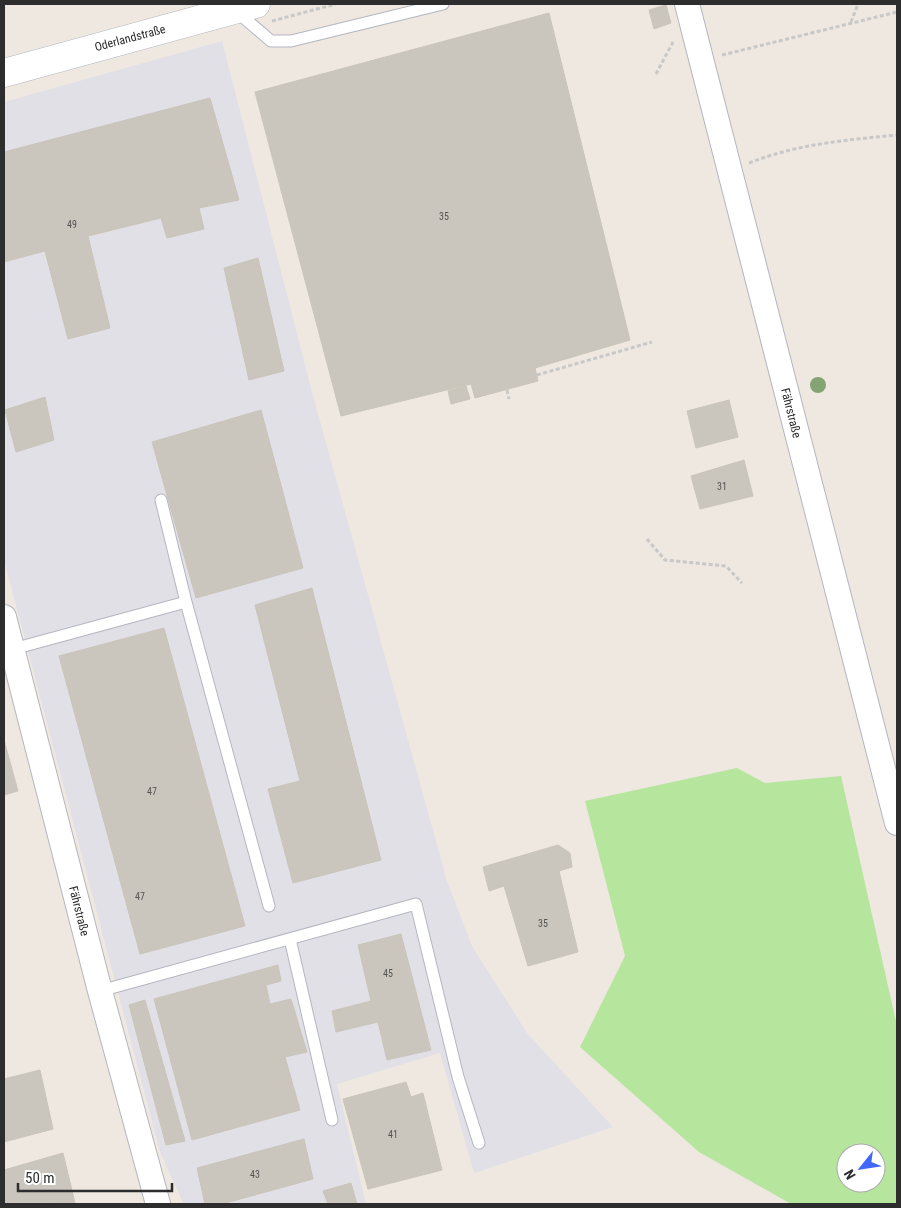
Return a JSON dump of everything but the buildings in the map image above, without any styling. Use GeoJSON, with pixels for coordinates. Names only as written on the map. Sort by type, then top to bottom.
{"type":"FeatureCollection","features":[{"type":"Feature","properties":{"kind":"street","name":"Oderlandstraße"},"geometry":{"type":"LineString","coordinates":[[4,73],[245,7]]}},
{"type":"Feature","properties":{"kind":"street","name":"Fährstraße"},"geometry":{"type":"LineString","coordinates":[[689,12],[897,823]]}},
{"type":"Feature","properties":{"kind":"street","name":"Fährstraße"},"geometry":{"type":"LineString","coordinates":[[4,617],[100,991],[158,1204]]}},
{"type":"Feature","properties":{"kind":"lane"},"geometry":{"type":"LineString","coordinates":[[245,7],[271,41],[291,41],[443,4]]}},
{"type":"Feature","properties":{"kind":"lane"},"geometry":{"type":"LineString","coordinates":[[161,500],[186,602],[269,906]]}},
{"type":"Feature","properties":{"kind":"lane"},"geometry":{"type":"LineString","coordinates":[[13,649],[186,602]]}},
{"type":"Feature","properties":{"kind":"lane"},"geometry":{"type":"LineString","coordinates":[[100,991],[416,904],[458,1077],[479,1143]]}},
{"type":"Feature","properties":{"kind":"lane"},"geometry":{"type":"LineString","coordinates":[[290,939],[332,1120]]}},
{"type":"Feature","properties":{"kind":"path"},"geometry":{"type":"LineString","coordinates":[[851,22],[858,4]]}},
{"type":"Feature","properties":{"kind":"path"},"geometry":{"type":"LineString","coordinates":[[656,74],[689,12]]}},
{"type":"Feature","properties":{"kind":"path"},"geometry":{"type":"LineString","coordinates":[[702,61],[851,22],[897,12]]}},
{"type":"Feature","properties":{"kind":"path"},"geometry":{"type":"LineString","coordinates":[[730,171],[770,155],[823,142],[897,135]]}},
{"type":"Feature","properties":{"kind":"path"},"geometry":{"type":"LineString","coordinates":[[537,375],[652,342]]}},
{"type":"Feature","properties":{"kind":"path"},"geometry":{"type":"LineString","coordinates":[[507,390],[509,399]]}},
{"type":"Feature","properties":{"kind":"path"},"geometry":{"type":"LineString","coordinates":[[646,539],[665,560],[726,566],[742,583]]}},
{"type":"Feature","properties":{"kind":"shaded area"},"geometry":{"type":"Polygon","coordinates":[[[222,41],[312,392],[447,881],[472,946],[527,1033],[613,1127],[474,1173],[440,1053],[337,1084],[366,1204],[183,1203],[160,1152],[4,560],[4,102],[222,41]]]}},
{"type":"Feature","properties":{"kind":"green space"},"geometry":{"type":"Polygon","coordinates":[[[737,768],[765,783],[841,776],[897,1026],[897,1204],[791,1204],[699,1152],[580,1047],[625,956],[585,801],[737,768]]]}}]}
